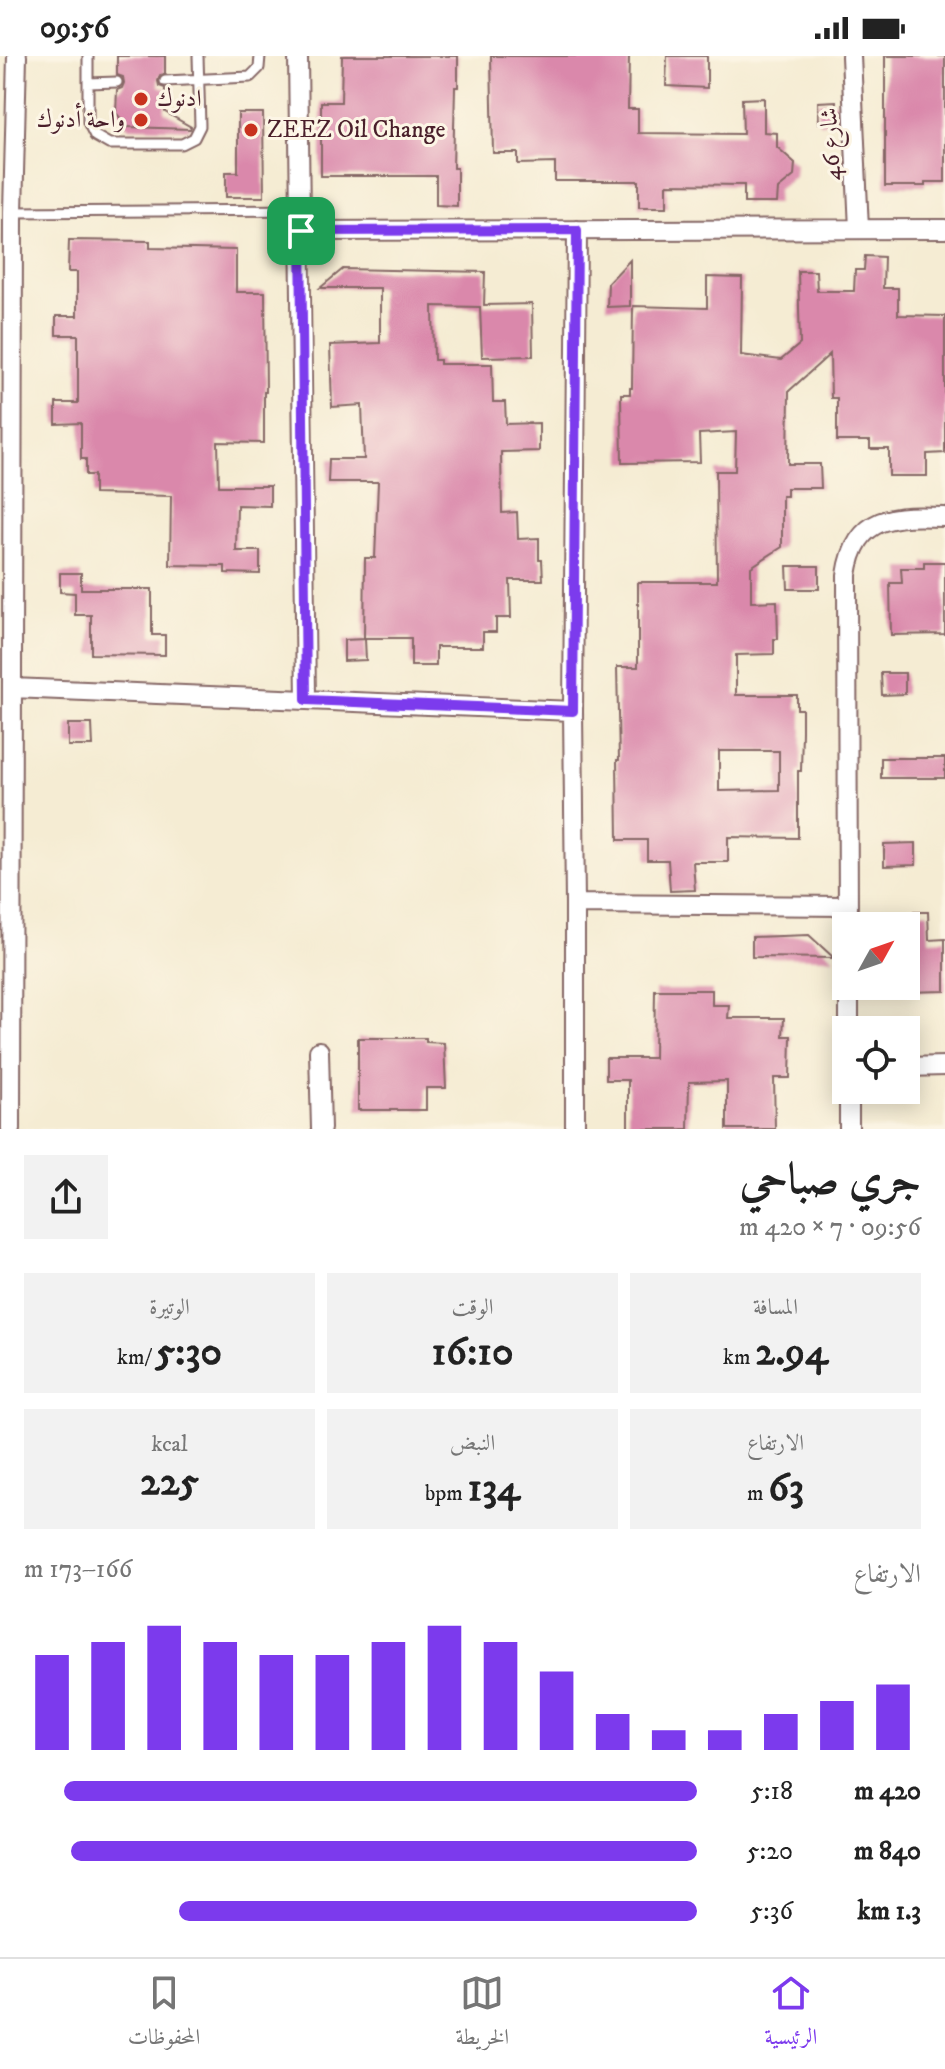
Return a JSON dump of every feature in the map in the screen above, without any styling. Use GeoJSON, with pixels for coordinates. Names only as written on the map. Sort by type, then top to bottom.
{"type":"FeatureCollection","features":[{"type":"Feature","properties":{"kind":"street"},"geometry":{"type":"LineString","coordinates":[[11,1129],[12,688],[6,575],[17,56]]}},
{"type":"Feature","properties":{"kind":"street"},"geometry":{"type":"LineString","coordinates":[[298,56],[306,700]]}},
{"type":"Feature","properties":{"kind":"street","name":"شارع 46"},"geometry":{"type":"LineString","coordinates":[[851,56],[859,229]]}},
{"type":"Feature","properties":{"kind":"street"},"geometry":{"type":"LineString","coordinates":[[301,231],[945,229]]}},
{"type":"Feature","properties":{"kind":"street"},"geometry":{"type":"LineString","coordinates":[[575,1129],[573,711],[577,230]]}},
{"type":"Feature","properties":{"kind":"street"},"geometry":{"type":"LineString","coordinates":[[848,912],[847,575],[850,558],[868,530],[882,521],[898,516],[945,517]]}},
{"type":"Feature","properties":{"kind":"street"},"geometry":{"type":"LineString","coordinates":[[12,688],[573,711]]}},
{"type":"Feature","properties":{"kind":"street"},"geometry":{"type":"LineString","coordinates":[[575,904],[848,906]]}},
{"type":"Feature","properties":{"kind":"street"},"geometry":{"type":"LineString","coordinates":[[319,1051],[321,1129]]}},
{"type":"Feature","properties":{"kind":"street"},"geometry":{"type":"LineString","coordinates":[[920,1067],[945,1066]]}},
{"type":"Feature","properties":{"kind":"street"},"geometry":{"type":"LineString","coordinates":[[849,1104],[849,1129]]}},
{"type":"Feature","properties":{"kind":"lane"},"geometry":{"type":"LineString","coordinates":[[88,56],[88,122],[95,136],[109,144],[182,144],[194,138],[200,126],[198,56]]}},
{"type":"Feature","properties":{"kind":"lane"},"geometry":{"type":"LineString","coordinates":[[165,81],[250,77],[259,68],[260,56]]}},
{"type":"Feature","properties":{"kind":"lane"},"geometry":{"type":"LineString","coordinates":[[88,83],[117,82]]}},
{"type":"Feature","properties":{"kind":"lane"},"geometry":{"type":"LineString","coordinates":[[13,212],[301,210]]}},
{"type":"Feature","properties":{"kind":"building","name":"ادنوك"},"geometry":{"type":"Polygon","coordinates":[[[117,56],[165,56],[165,74],[160,75],[158,81],[159,86],[165,88],[165,112],[190,129],[128,127],[116,113],[117,90],[124,83],[123,77],[117,75],[117,56]]]}},
{"type":"Feature","properties":{"kind":"building"},"geometry":{"type":"Polygon","coordinates":[[[342,56],[458,56],[453,168],[457,168],[457,206],[436,205],[436,176],[321,176],[321,102],[341,102],[342,56]]]}},
{"type":"Feature","properties":{"kind":"building"},"geometry":{"type":"Polygon","coordinates":[[[491,56],[629,56],[628,109],[638,109],[638,133],[743,134],[742,99],[764,98],[764,132],[777,133],[777,147],[795,163],[794,176],[778,189],[777,203],[744,203],[744,185],[667,184],[667,207],[639,207],[639,181],[555,181],[555,163],[518,164],[518,153],[493,153],[491,56]]]}},
{"type":"Feature","properties":{"kind":"building"},"geometry":{"type":"Polygon","coordinates":[[[667,56],[707,56],[707,88],[666,86],[667,56]]]}},
{"type":"Feature","properties":{"kind":"building"},"geometry":{"type":"Polygon","coordinates":[[[885,56],[945,56],[945,182],[925,182],[925,186],[885,186],[885,56]]]}},
{"type":"Feature","properties":{"kind":"building"},"geometry":{"type":"Polygon","coordinates":[[[836,101],[837,123],[819,123],[818,102],[836,101]]]}},
{"type":"Feature","properties":{"kind":"building"},"geometry":{"type":"Polygon","coordinates":[[[238,113],[263,113],[264,197],[226,197],[226,172],[238,172],[238,113]]]}},
{"type":"Feature","properties":{"kind":"building"},"geometry":{"type":"Polygon","coordinates":[[[69,240],[150,241],[150,248],[236,250],[236,292],[265,292],[264,443],[218,442],[219,486],[270,486],[270,506],[237,505],[236,551],[260,551],[260,574],[225,573],[225,566],[170,565],[171,496],[94,494],[94,475],[86,475],[86,459],[81,459],[81,423],[56,424],[56,403],[78,403],[78,335],[56,335],[56,316],[77,316],[77,272],[68,272],[69,240]]]}},
{"type":"Feature","properties":{"kind":"building"},"geometry":{"type":"Polygon","coordinates":[[[865,256],[884,257],[883,288],[898,288],[898,315],[945,316],[945,453],[927,454],[927,476],[889,476],[889,449],[870,449],[870,441],[837,441],[837,398],[831,398],[830,354],[789,391],[788,464],[820,464],[821,488],[787,488],[787,496],[782,496],[782,547],[751,567],[751,602],[777,601],[778,639],[774,639],[774,654],[736,655],[736,695],[797,695],[797,709],[802,709],[798,838],[728,837],[728,862],[693,862],[695,890],[670,891],[668,860],[647,860],[647,840],[618,840],[617,667],[638,667],[638,582],[717,582],[716,471],[735,471],[736,432],[699,434],[700,462],[622,463],[621,394],[630,394],[632,388],[633,306],[707,308],[707,277],[742,278],[741,355],[781,360],[800,344],[798,271],[816,271],[817,291],[854,291],[855,270],[864,270],[865,256]],[[719,751],[719,791],[779,790],[779,751],[719,751]]]}},
{"type":"Feature","properties":{"kind":"building"},"geometry":{"type":"Polygon","coordinates":[[[630,260],[630,306],[607,307],[608,283],[630,260]]]}},
{"type":"Feature","properties":{"kind":"building"},"geometry":{"type":"Polygon","coordinates":[[[343,269],[485,272],[484,305],[532,304],[533,356],[482,357],[480,307],[433,306],[434,360],[440,360],[440,364],[492,364],[493,402],[505,402],[506,424],[539,423],[539,451],[501,452],[502,513],[517,512],[518,539],[539,538],[543,580],[510,580],[511,618],[496,618],[496,632],[483,632],[483,647],[436,647],[436,666],[411,666],[411,638],[364,638],[365,558],[375,558],[378,482],[328,482],[329,459],[364,459],[362,405],[332,407],[330,345],[380,343],[380,288],[320,288],[343,269]]]}},
{"type":"Feature","properties":{"kind":"building"},"geometry":{"type":"Polygon","coordinates":[[[924,562],[945,562],[945,634],[891,635],[890,583],[902,583],[901,568],[924,568],[924,562]]]}},
{"type":"Feature","properties":{"kind":"building"},"geometry":{"type":"Polygon","coordinates":[[[787,566],[819,566],[819,589],[788,589],[787,566]]]}},
{"type":"Feature","properties":{"kind":"building"},"geometry":{"type":"Polygon","coordinates":[[[60,573],[81,573],[81,589],[152,589],[152,635],[165,635],[165,655],[91,654],[91,615],[75,615],[75,593],[60,592],[60,573]]]}},
{"type":"Feature","properties":{"kind":"building"},"geometry":{"type":"Polygon","coordinates":[[[365,639],[366,660],[344,661],[344,640],[365,639]]]}},
{"type":"Feature","properties":{"kind":"building"},"geometry":{"type":"Polygon","coordinates":[[[881,673],[905,673],[905,694],[882,695],[881,673]]]}},
{"type":"Feature","properties":{"kind":"building"},"geometry":{"type":"Polygon","coordinates":[[[68,724],[92,724],[93,746],[68,746],[68,724]]]}},
{"type":"Feature","properties":{"kind":"building"},"geometry":{"type":"Polygon","coordinates":[[[881,758],[945,758],[945,778],[881,778],[881,758]]]}},
{"type":"Feature","properties":{"kind":"building"},"geometry":{"type":"Polygon","coordinates":[[[916,843],[916,865],[884,866],[884,844],[916,843]]]}},
{"type":"Feature","properties":{"kind":"building"},"geometry":{"type":"Polygon","coordinates":[[[920,912],[928,912],[929,940],[945,939],[945,991],[920,992],[920,912]]]}},
{"type":"Feature","properties":{"kind":"building"},"geometry":{"type":"Polygon","coordinates":[[[809,935],[832,958],[752,957],[752,937],[809,935]]]}},
{"type":"Feature","properties":{"kind":"building"},"geometry":{"type":"Polygon","coordinates":[[[655,990],[712,990],[712,1005],[729,1005],[728,1018],[784,1018],[783,1036],[791,1036],[790,1078],[774,1078],[775,1129],[727,1129],[727,1081],[689,1082],[688,1129],[628,1129],[628,1080],[606,1080],[606,1058],[654,1058],[655,990]]]}},
{"type":"Feature","properties":{"kind":"building"},"geometry":{"type":"Polygon","coordinates":[[[358,1038],[426,1038],[426,1042],[444,1043],[446,1088],[426,1088],[426,1110],[358,1110],[358,1038]]]}},
{"type":"Feature","properties":{"kind":"place","name":"ادنوك"},"geometry":{"type":"Point","coordinates":[141,99]}},
{"type":"Feature","properties":{"kind":"place","name":"واحة أدنوك"},"geometry":{"type":"Point","coordinates":[141,120]}},
{"type":"Feature","properties":{"kind":"place","name":"ZEEZ Oil Change"},"geometry":{"type":"Point","coordinates":[251,130]}},
{"type":"Feature","properties":{"kind":"route"},"geometry":{"type":"LineString","coordinates":[[577,230],[573,711],[306,700],[301,231],[577,230]]}}]}
